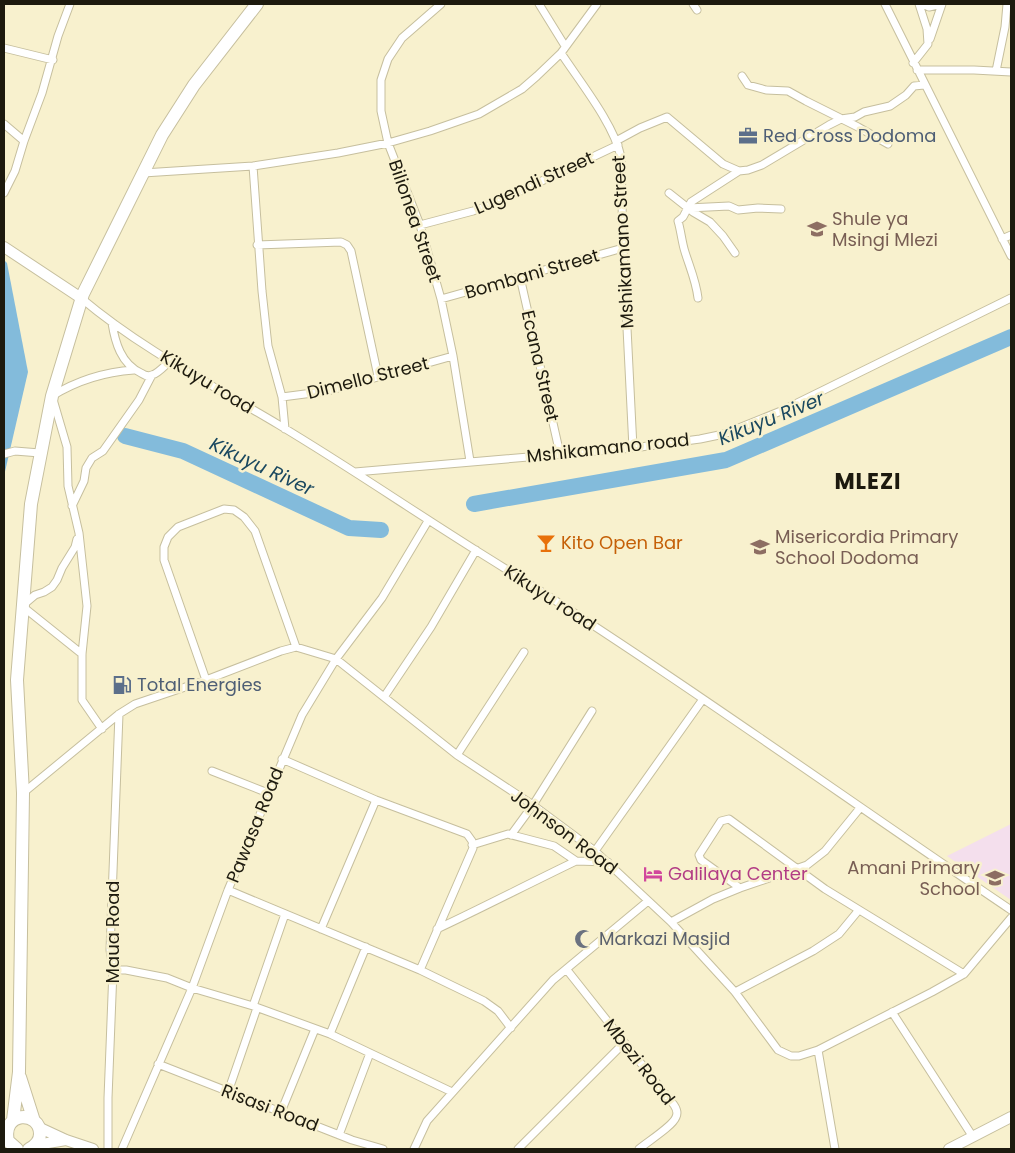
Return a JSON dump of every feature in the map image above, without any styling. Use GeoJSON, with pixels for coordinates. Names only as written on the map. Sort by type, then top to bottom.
{"type":"FeatureCollection","features":[{"type":"Feature","properties":{"kind":"highway"},"geometry":{"type":"LineString","coordinates":[[10,1135],[19,1072],[23,793],[17,680],[31,504],[52,396],[81,298],[162,135],[194,85],[257,4]]}},
{"type":"Feature","properties":{"kind":"highway"},"geometry":{"type":"LineString","coordinates":[[19,1072],[40,1133],[39,1139],[31,1148]]}},
{"type":"Feature","properties":{"kind":"highway"},"geometry":{"type":"LineString","coordinates":[[10,1135],[24,1117],[36,1124]]}},
{"type":"Feature","properties":{"kind":"street"},"geometry":{"type":"LineString","coordinates":[[4,193],[15,171],[70,4]]}},
{"type":"Feature","properties":{"kind":"street","name":"Bilionea Street"},"geometry":{"type":"LineString","coordinates":[[441,4],[402,38],[388,59],[381,80],[381,111],[388,143],[420,225],[440,299],[453,356],[470,461]]}},
{"type":"Feature","properties":{"kind":"street"},"geometry":{"type":"LineString","coordinates":[[538,4],[565,46]]}},
{"type":"Feature","properties":{"kind":"street"},"geometry":{"type":"LineString","coordinates":[[143,173],[253,166],[338,153],[388,143],[479,114],[522,89],[560,53],[597,4]]}},
{"type":"Feature","properties":{"kind":"street"},"geometry":{"type":"LineString","coordinates":[[885,4],[1011,256]]}},
{"type":"Feature","properties":{"kind":"street"},"geometry":{"type":"LineString","coordinates":[[919,4],[927,29],[928,44]]}},
{"type":"Feature","properties":{"kind":"street"},"geometry":{"type":"LineString","coordinates":[[913,63],[928,44],[942,4],[929,6],[924,4]]}},
{"type":"Feature","properties":{"kind":"street"},"geometry":{"type":"LineString","coordinates":[[996,71],[1008,4]]}},
{"type":"Feature","properties":{"kind":"street"},"geometry":{"type":"LineString","coordinates":[[4,48],[52,60]]}},
{"type":"Feature","properties":{"kind":"street","name":"Mshikamano Street"},"geometry":{"type":"LineString","coordinates":[[560,53],[611,129],[621,157],[622,248],[633,448]]}},
{"type":"Feature","properties":{"kind":"street"},"geometry":{"type":"LineString","coordinates":[[917,70],[1011,72]]}},
{"type":"Feature","properties":{"kind":"street"},"geometry":{"type":"LineString","coordinates":[[742,76],[748,85],[766,90],[788,91],[888,144]]}},
{"type":"Feature","properties":{"kind":"street"},"geometry":{"type":"LineString","coordinates":[[698,298],[678,221],[691,202],[739,171],[762,165],[814,133],[841,120],[855,118],[864,112],[890,106],[906,96],[914,86],[924,85]]}},
{"type":"Feature","properties":{"kind":"street","name":"Lugendi Street"},"geometry":{"type":"LineString","coordinates":[[420,225],[491,205],[617,143],[640,128],[667,117],[723,164],[739,171]]}},
{"type":"Feature","properties":{"kind":"street"},"geometry":{"type":"LineString","coordinates":[[4,124],[24,141]]}},
{"type":"Feature","properties":{"kind":"street"},"geometry":{"type":"LineString","coordinates":[[253,166],[257,245],[268,346],[282,397],[285,429]]}},
{"type":"Feature","properties":{"kind":"street"},"geometry":{"type":"LineString","coordinates":[[669,194],[710,222],[735,253]]}},
{"type":"Feature","properties":{"kind":"street"},"geometry":{"type":"LineString","coordinates":[[688,208],[729,206],[738,210],[758,208],[781,209]]}},
{"type":"Feature","properties":{"kind":"street"},"geometry":{"type":"LineString","coordinates":[[1002,239],[1011,235]]}},
{"type":"Feature","properties":{"kind":"street"},"geometry":{"type":"LineString","coordinates":[[257,245],[341,242],[347,245],[351,251],[378,376]]}},
{"type":"Feature","properties":{"kind":"street"},"geometry":{"type":"LineString","coordinates":[[4,247],[81,298]]}},
{"type":"Feature","properties":{"kind":"street","name":"Bombani Street"},"geometry":{"type":"LineString","coordinates":[[440,299],[622,248]]}},
{"type":"Feature","properties":{"kind":"street","name":"Ecana Street"},"geometry":{"type":"LineString","coordinates":[[520,277],[560,454]]}},
{"type":"Feature","properties":{"kind":"street","name":"Kikuyu road"},"geometry":{"type":"LineString","coordinates":[[81,298],[112,323],[354,472],[703,699],[1011,910]]}},
{"type":"Feature","properties":{"kind":"street","name":"Mshikamano road"},"geometry":{"type":"LineString","coordinates":[[354,472],[633,448],[724,434],[755,423],[1011,298]]}},
{"type":"Feature","properties":{"kind":"street"},"geometry":{"type":"LineString","coordinates":[[112,323],[121,354],[134,370],[147,376],[152,375]]}},
{"type":"Feature","properties":{"kind":"street","name":"Dimello Street"},"geometry":{"type":"LineString","coordinates":[[282,397],[328,391],[453,356]]}},
{"type":"Feature","properties":{"kind":"street"},"geometry":{"type":"LineString","coordinates":[[72,506],[84,481],[86,468],[92,458],[103,451],[139,400],[152,375],[171,360]]}},
{"type":"Feature","properties":{"kind":"street"},"geometry":{"type":"LineString","coordinates":[[102,730],[82,700],[82,654],[87,606],[79,533],[68,486],[67,447],[52,396],[80,381],[98,375],[134,370]]}},
{"type":"Feature","properties":{"kind":"street"},"geometry":{"type":"LineString","coordinates":[[4,454],[15,450],[40,453]]}},
{"type":"Feature","properties":{"kind":"street"},"geometry":{"type":"LineString","coordinates":[[206,680],[164,560],[164,547],[168,537],[178,528],[224,509],[234,510],[244,517],[255,531],[296,647]]}},
{"type":"Feature","properties":{"kind":"street","name":"Pawasa Road"},"geometry":{"type":"LineString","coordinates":[[122,1149],[192,988],[228,890],[302,715],[336,659],[382,598],[428,521]]}},
{"type":"Feature","properties":{"kind":"street"},"geometry":{"type":"LineString","coordinates":[[79,533],[75,547],[52,587],[35,595],[22,606],[82,654]]}},
{"type":"Feature","properties":{"kind":"street"},"geometry":{"type":"LineString","coordinates":[[384,697],[431,627],[476,550]]}},
{"type":"Feature","properties":{"kind":"street"},"geometry":{"type":"LineString","coordinates":[[23,793],[102,730],[119,714],[135,704],[206,680],[263,656],[296,647],[336,659]]}},
{"type":"Feature","properties":{"kind":"street"},"geometry":{"type":"LineString","coordinates":[[458,755],[524,652]]}},
{"type":"Feature","properties":{"kind":"street","name":"Johnson Road"},"geometry":{"type":"LineString","coordinates":[[336,659],[458,755],[533,805],[608,862],[671,922],[735,992],[778,1050],[791,1056],[799,1056],[818,1050],[964,974],[1011,918]]}},
{"type":"Feature","properties":{"kind":"street"},"geometry":{"type":"LineString","coordinates":[[595,851],[703,699]]}},
{"type":"Feature","properties":{"kind":"street"},"geometry":{"type":"LineString","coordinates":[[511,835],[533,805],[592,711]]}},
{"type":"Feature","properties":{"kind":"street","name":"Maua Road"},"geometry":{"type":"LineString","coordinates":[[108,1149],[113,970],[110,950],[119,714]]}},
{"type":"Feature","properties":{"kind":"street"},"geometry":{"type":"LineString","coordinates":[[282,759],[376,800],[467,834],[473,848],[420,970]]}},
{"type":"Feature","properties":{"kind":"street"},"geometry":{"type":"LineString","coordinates":[[212,772],[268,793]]}},
{"type":"Feature","properties":{"kind":"street"},"geometry":{"type":"LineString","coordinates":[[321,929],[376,800]]}},
{"type":"Feature","properties":{"kind":"street"},"geometry":{"type":"LineString","coordinates":[[671,922],[740,888],[807,865],[825,851],[860,808]]}},
{"type":"Feature","properties":{"kind":"street"},"geometry":{"type":"LineString","coordinates":[[740,888],[701,860],[700,855],[721,821],[726,818],[794,868],[858,910],[964,974]]}},
{"type":"Feature","properties":{"kind":"street"},"geometry":{"type":"LineString","coordinates":[[472,845],[508,834],[554,846],[576,861]]}},
{"type":"Feature","properties":{"kind":"street"},"geometry":{"type":"LineString","coordinates":[[437,930],[516,892],[548,873],[576,861],[608,862]]}},
{"type":"Feature","properties":{"kind":"street"},"geometry":{"type":"LineString","coordinates":[[228,890],[420,970],[484,1001],[498,1011],[511,1028]]}},
{"type":"Feature","properties":{"kind":"street"},"geometry":{"type":"LineString","coordinates":[[414,1149],[423,1126],[553,980],[648,901]]}},
{"type":"Feature","properties":{"kind":"street"},"geometry":{"type":"LineString","coordinates":[[735,992],[813,951],[839,934],[858,910]]}},
{"type":"Feature","properties":{"kind":"street"},"geometry":{"type":"LineString","coordinates":[[228,1092],[285,914]]}},
{"type":"Feature","properties":{"kind":"street"},"geometry":{"type":"LineString","coordinates":[[330,1034],[366,947]]}},
{"type":"Feature","properties":{"kind":"street"},"geometry":{"type":"LineString","coordinates":[[113,970],[126,970],[168,978],[192,988],[255,1007],[330,1034],[452,1092]]}},
{"type":"Feature","properties":{"kind":"street","name":"Mbezi Road"},"geometry":{"type":"LineString","coordinates":[[567,970],[677,1111],[676,1117],[671,1124],[639,1149]]}},
{"type":"Feature","properties":{"kind":"street"},"geometry":{"type":"LineString","coordinates":[[892,1012],[973,1137]]}},
{"type":"Feature","properties":{"kind":"street"},"geometry":{"type":"LineString","coordinates":[[280,1112],[315,1029]]}},
{"type":"Feature","properties":{"kind":"street"},"geometry":{"type":"LineString","coordinates":[[518,1149],[624,1044]]}},
{"type":"Feature","properties":{"kind":"street"},"geometry":{"type":"LineString","coordinates":[[818,1050],[834,1149]]}},
{"type":"Feature","properties":{"kind":"street"},"geometry":{"type":"LineString","coordinates":[[339,1135],[370,1053]]}},
{"type":"Feature","properties":{"kind":"street","name":"Risasi Road"},"geometry":{"type":"LineString","coordinates":[[158,1064],[339,1135],[382,1149]]}},
{"type":"Feature","properties":{"kind":"street"},"geometry":{"type":"LineString","coordinates":[[949,1149],[1011,1117]]}},
{"type":"Feature","properties":{"kind":"street"},"geometry":{"type":"LineString","coordinates":[[36,1124],[66,1140],[93,1149]]}},
{"type":"Feature","properties":{"kind":"street"},"geometry":{"type":"LineString","coordinates":[[31,1148],[66,1140]]}},
{"type":"Feature","properties":{"kind":"shaded area","name":"Amani Primary School"},"geometry":{"type":"Polygon","coordinates":[[[1011,824],[1011,900],[947,856],[1011,824]]]}},
{"type":"Feature","properties":{"kind":"water"},"geometry":{"type":"Polygon","coordinates":[[[4,260],[7,263],[28,372],[4,476],[4,260]]]}},
{"type":"Feature","properties":{"kind":"waterway","name":"Kikuyu River"},"geometry":{"type":"LineString","coordinates":[[474,504],[726,460],[1011,337]]}},
{"type":"Feature","properties":{"kind":"waterway","name":"Kikuyu River"},"geometry":{"type":"LineString","coordinates":[[125,436],[183,451],[349,528],[381,530]]}},
{"type":"Feature","properties":{"kind":"place","name":"Red Cross Dodoma"},"geometry":{"type":"Point","coordinates":[748,136]}},
{"type":"Feature","properties":{"kind":"place","name":"Shule ya Msingi Mlezi"},"geometry":{"type":"Point","coordinates":[817,229]}},
{"type":"Feature","properties":{"kind":"place","name":"Kito Open Bar"},"geometry":{"type":"Point","coordinates":[546,543]}},
{"type":"Feature","properties":{"kind":"place","name":"Misericordia Primary School Dodoma"},"geometry":{"type":"Point","coordinates":[760,547]}},
{"type":"Feature","properties":{"kind":"place","name":"Total Energies"},"geometry":{"type":"Point","coordinates":[122,685]}},
{"type":"Feature","properties":{"kind":"place","name":"Galilaya Center"},"geometry":{"type":"Point","coordinates":[653,874]}},
{"type":"Feature","properties":{"kind":"place","name":"Amani Primary School"},"geometry":{"type":"Point","coordinates":[995,878]}},
{"type":"Feature","properties":{"kind":"place","name":"Markazi Masjid"},"geometry":{"type":"Point","coordinates":[584,939]}},
{"type":"Feature","properties":{"kind":"district","name":"MLEZI"},"geometry":{"type":"Point","coordinates":[868,481]}}]}
